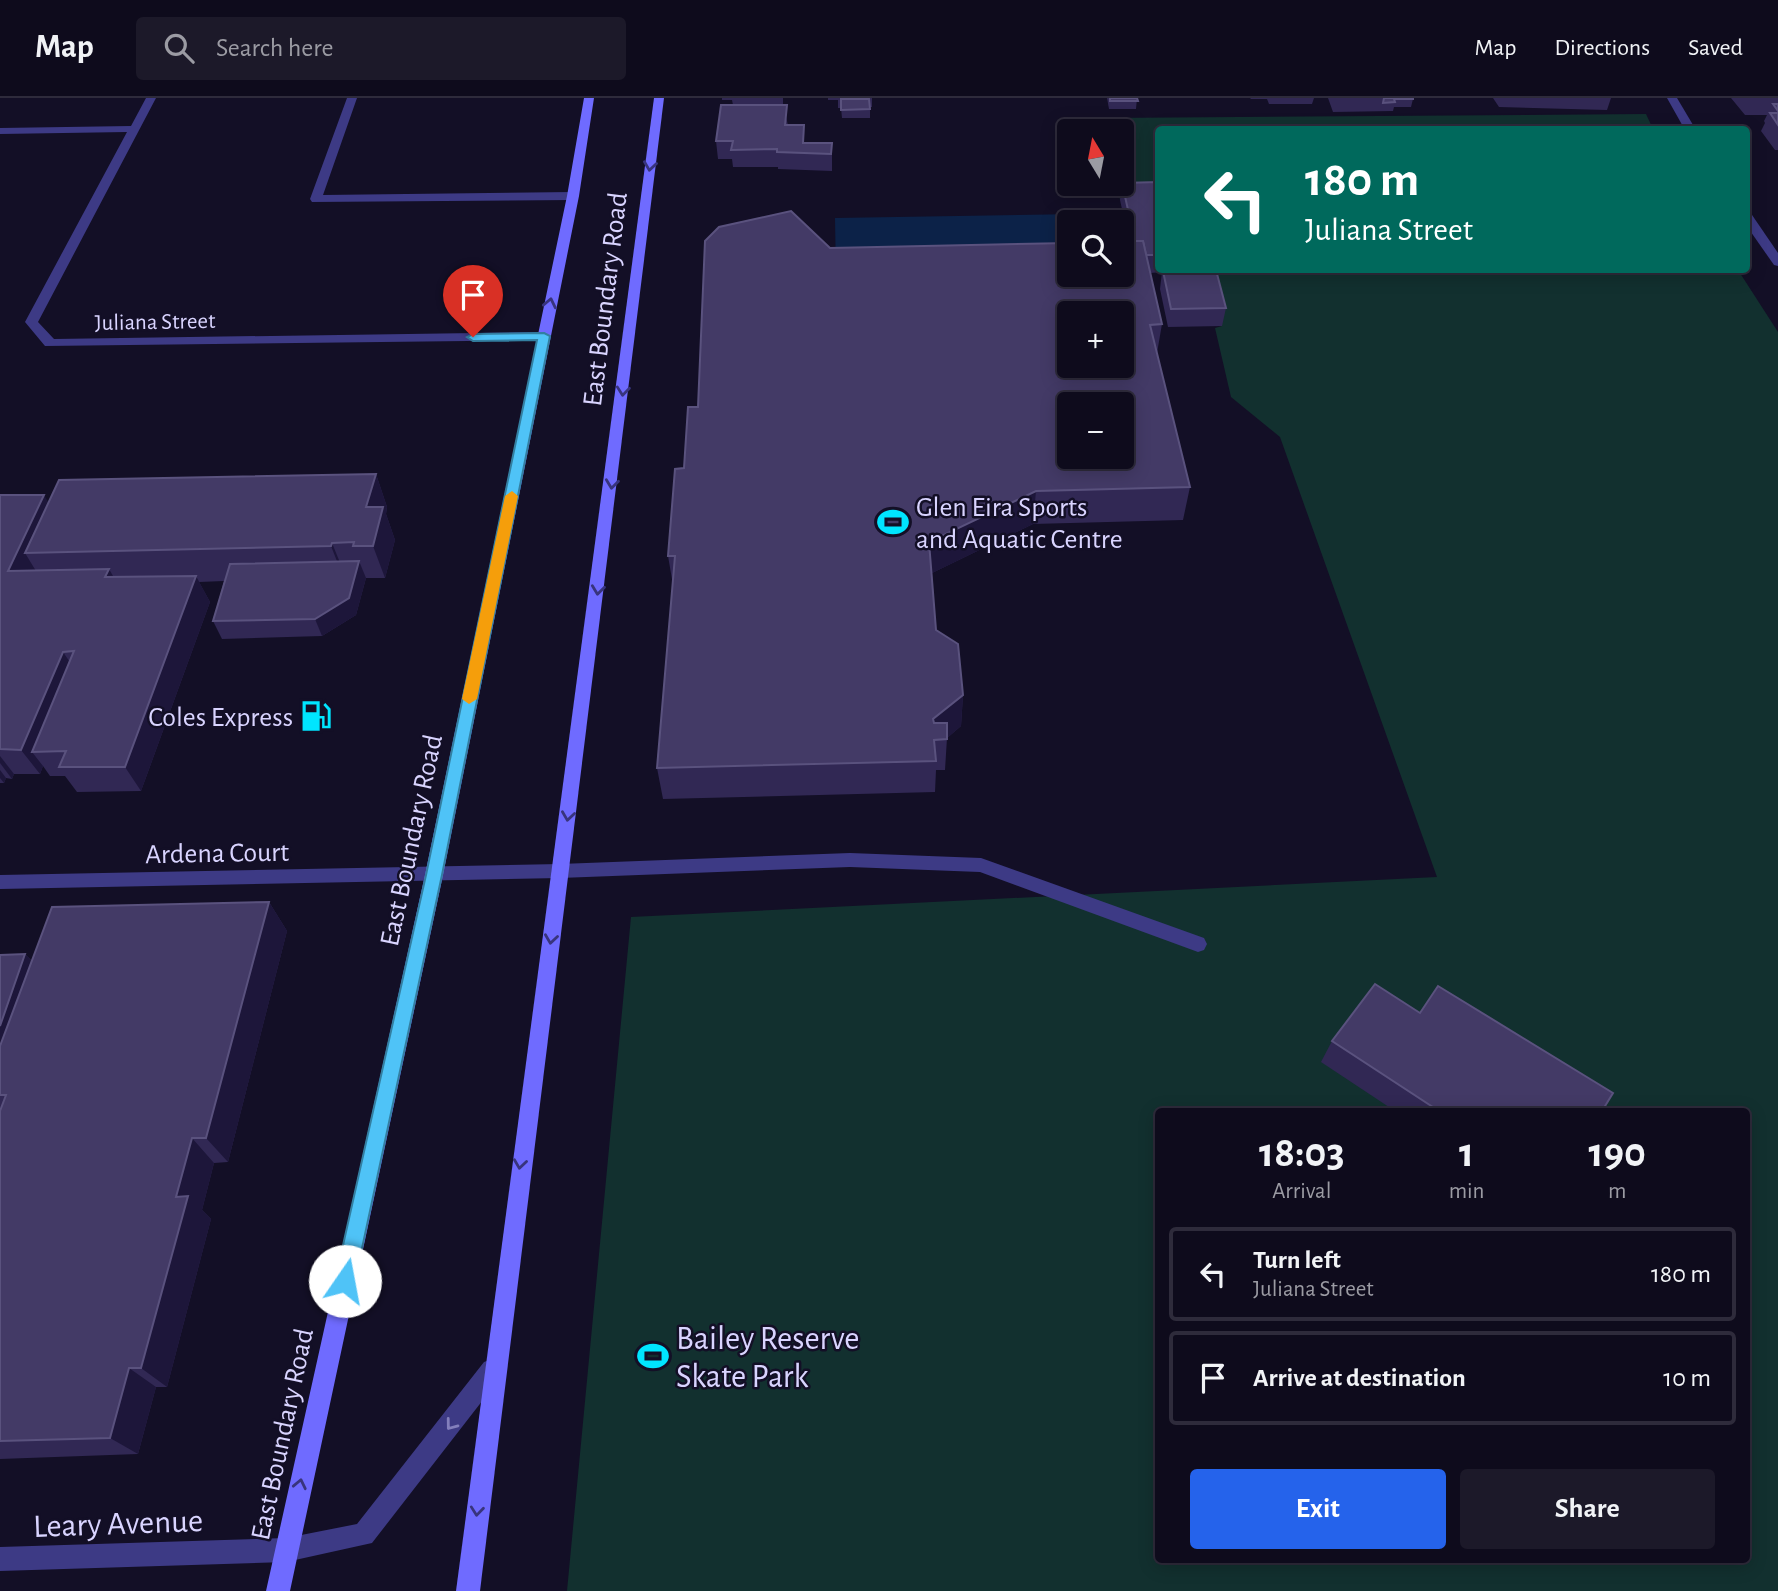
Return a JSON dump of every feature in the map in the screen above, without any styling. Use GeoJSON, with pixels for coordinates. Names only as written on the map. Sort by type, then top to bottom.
{"type":"FeatureCollection","features":[{"type":"Feature","properties":{"kind":"main road","name":"East Boundary Road"},"geometry":{"type":"LineString","coordinates":[[278,1591],[434,875],[573,196],[589,98]]}},
{"type":"Feature","properties":{"kind":"main road","name":"East Boundary Road"},"geometry":{"type":"LineString","coordinates":[[468,1591],[492,1370],[560,871],[659,98]]}},
{"type":"Feature","properties":{"kind":"street","name":"Juliana Street"},"geometry":{"type":"LineString","coordinates":[[151,98],[30,322],[50,343],[544,336]]}},
{"type":"Feature","properties":{"kind":"street"},"geometry":{"type":"LineString","coordinates":[[352,98],[316,199],[573,196]]}},
{"type":"Feature","properties":{"kind":"street"},"geometry":{"type":"LineString","coordinates":[[1672,98],[1688,126]]}},
{"type":"Feature","properties":{"kind":"street"},"geometry":{"type":"LineString","coordinates":[[0,131],[135,130]]}},
{"type":"Feature","properties":{"kind":"street"},"geometry":{"type":"LineString","coordinates":[[1750,221],[1776,257]]}},
{"type":"Feature","properties":{"kind":"street","name":"Ardena Court"},"geometry":{"type":"LineString","coordinates":[[0,882],[434,875],[850,860],[981,865],[1198,944]]}},
{"type":"Feature","properties":{"kind":"street","name":"Leary Avenue"},"geometry":{"type":"LineString","coordinates":[[0,1559],[286,1550],[364,1535],[492,1370]]}},
{"type":"Feature","properties":{"kind":"green space"},"geometry":{"type":"Polygon","coordinates":[[[1646,114],[1652,126],[1155,126],[1155,199],[1120,200],[1119,196],[1134,196],[1134,119],[1106,119],[1646,114]]]}},
{"type":"Feature","properties":{"kind":"green space"},"geometry":{"type":"Polygon","coordinates":[[[1188,273],[1740,273],[1778,332],[1778,1591],[567,1591],[631,917],[1437,877],[1280,437],[1231,397],[1215,328],[1222,326],[1188,273]]]}},
{"type":"Feature","properties":{"kind":"water"},"geometry":{"type":"Polygon","coordinates":[[[1057,214],[1057,271],[836,276],[835,218],[1057,214]]]}},
{"type":"Feature","properties":{"kind":"building"},"geometry":{"type":"Polygon","coordinates":[[[1110,98],[1137,98],[1138,101],[1110,101],[1110,98]]]}},
{"type":"Feature","properties":{"kind":"building"},"geometry":{"type":"Polygon","coordinates":[[[1384,98],[1413,99],[1394,99],[1395,102],[1383,103],[1384,98]]]}},
{"type":"Feature","properties":{"kind":"building"},"geometry":{"type":"Polygon","coordinates":[[[841,99],[869,99],[870,109],[841,110],[841,99]]]}},
{"type":"Feature","properties":{"kind":"building"},"geometry":{"type":"Polygon","coordinates":[[[721,105],[787,105],[785,125],[804,125],[803,143],[832,143],[831,154],[777,152],[777,149],[731,150],[733,141],[716,141],[721,105]]]}},
{"type":"Feature","properties":{"kind":"building"},"geometry":{"type":"Polygon","coordinates":[[[1770,113],[1778,113],[1778,125],[1770,113]]]}},
{"type":"Feature","properties":{"kind":"building"},"geometry":{"type":"Polygon","coordinates":[[[1155,182],[1155,255],[1146,255],[1143,241],[1135,241],[1134,210],[1128,210],[1125,196],[1134,196],[1134,183],[1155,182]]]}},
{"type":"Feature","properties":{"kind":"building","name":"Glen Eira Sports and Aquatic Centre"},"geometry":{"type":"Polygon","coordinates":[[[791,211],[830,248],[1057,243],[1057,287],[1134,287],[1134,241],[1143,241],[1162,324],[1150,325],[1190,487],[1036,491],[929,542],[936,630],[958,644],[963,695],[933,719],[934,723],[947,723],[947,739],[934,740],[936,761],[657,768],[675,556],[668,556],[675,469],[684,468],[688,407],[698,407],[705,241],[719,227],[791,211]]]}},
{"type":"Feature","properties":{"kind":"building"},"geometry":{"type":"Polygon","coordinates":[[[1163,273],[1217,273],[1226,308],[1171,309],[1163,273]]]}},
{"type":"Feature","properties":{"kind":"building"},"geometry":{"type":"Polygon","coordinates":[[[376,474],[366,507],[383,507],[373,546],[353,546],[354,542],[332,543],[331,546],[25,553],[59,480],[376,474]]]}},
{"type":"Feature","properties":{"kind":"building"},"geometry":{"type":"Polygon","coordinates":[[[0,495],[44,495],[8,571],[109,569],[105,577],[196,576],[125,767],[59,767],[66,751],[32,752],[74,651],[63,652],[21,750],[0,749],[0,495]]]}},
{"type":"Feature","properties":{"kind":"building"},"geometry":{"type":"Polygon","coordinates":[[[359,561],[349,598],[315,619],[213,621],[230,564],[359,561]]]}},
{"type":"Feature","properties":{"kind":"building"},"geometry":{"type":"Polygon","coordinates":[[[269,902],[206,1138],[192,1138],[176,1197],[188,1196],[141,1368],[129,1368],[110,1438],[0,1441],[0,1111],[6,1095],[0,1095],[0,1046],[52,907],[269,902]]]}},
{"type":"Feature","properties":{"kind":"building"},"geometry":{"type":"Polygon","coordinates":[[[25,954],[0,1026],[0,955],[25,954]]]}},
{"type":"Feature","properties":{"kind":"building"},"geometry":{"type":"Polygon","coordinates":[[[1375,984],[1420,1013],[1438,986],[1613,1093],[1604,1108],[1434,1108],[1332,1041],[1375,984]]]}},
{"type":"Feature","properties":{"kind":"slow traffic"},"geometry":{"type":"LineString","coordinates":[[469,699],[512,496]]}},
{"type":"Feature","properties":{"kind":"place","name":"Glen Eira Sports and Aquatic Centre"},"geometry":{"type":"Point","coordinates":[893,522]}},
{"type":"Feature","properties":{"kind":"place","name":"Coles Express"},"geometry":{"type":"Point","coordinates":[316,716]}},
{"type":"Feature","properties":{"kind":"place","name":"Bailey Reserve Skate Park"},"geometry":{"type":"Point","coordinates":[653,1356]}},
{"type":"Feature","properties":{"kind":"route"},"geometry":{"type":"LineString","coordinates":[[345,1281],[434,875],[544,336],[473,337]]}}]}
